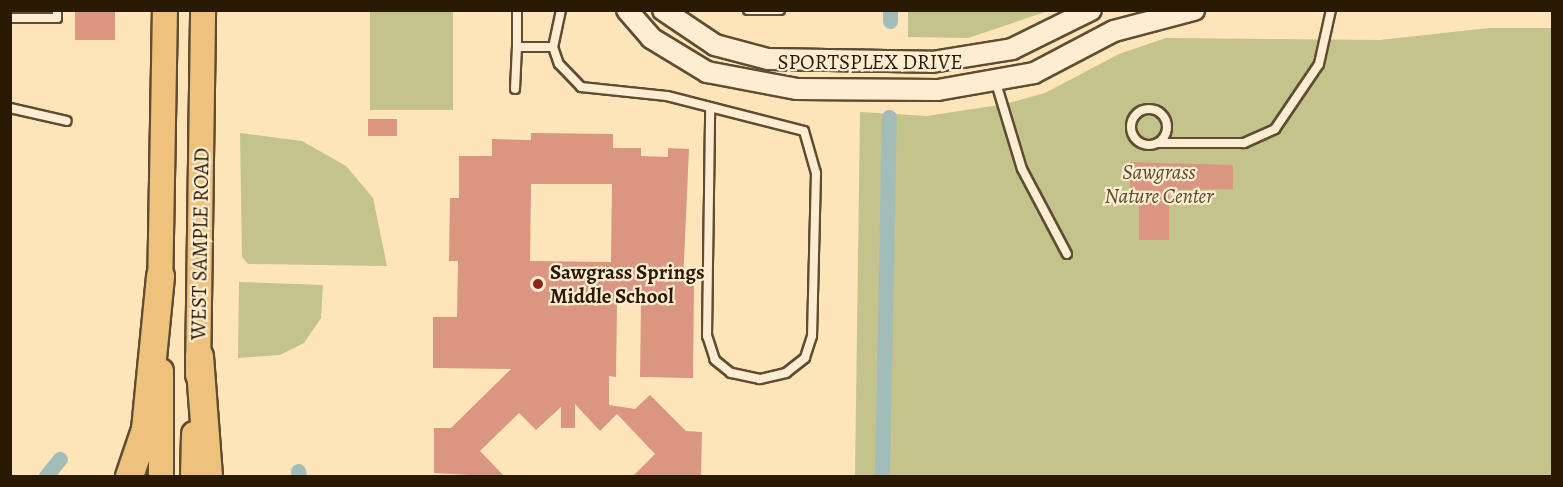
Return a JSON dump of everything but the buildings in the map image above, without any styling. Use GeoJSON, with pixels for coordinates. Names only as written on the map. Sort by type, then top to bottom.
{"type":"FeatureCollection","features":[{"type":"Feature","properties":{"kind":"highway"},"geometry":{"type":"LineString","coordinates":[[129,477],[145,429],[160,276]]}},
{"type":"Feature","properties":{"kind":"highway"},"geometry":{"type":"LineString","coordinates":[[199,356],[208,477]]}},
{"type":"Feature","properties":{"kind":"main road","name":"WEST SAMPLE ROAD"},"geometry":{"type":"LineString","coordinates":[[161,477],[160,276],[165,10]]}},
{"type":"Feature","properties":{"kind":"main road","name":"WEST SAMPLE ROAD"},"geometry":{"type":"LineString","coordinates":[[194,477],[199,356],[203,10]]}},
{"type":"Feature","properties":{"kind":"street","name":"SPORTSPLEX DRIVE"},"geometry":{"type":"LineString","coordinates":[[627,10],[651,38],[707,72],[796,89],[990,84],[1034,73],[1114,31],[1194,10]]}},
{"type":"Feature","properties":{"kind":"street","name":"SPORTSPLEX DRIVE"},"geometry":{"type":"LineString","coordinates":[[663,10],[715,45],[797,62],[932,62],[982,56],[1012,49],[1091,10]]}},
{"type":"Feature","properties":{"kind":"street"},"geometry":{"type":"LineString","coordinates":[[707,72],[715,45]]}},
{"type":"Feature","properties":{"kind":"street"},"geometry":{"type":"LineString","coordinates":[[982,56],[990,84]]}},
{"type":"Feature","properties":{"kind":"lane"},"geometry":{"type":"LineString","coordinates":[[10,18],[57,18],[57,10]]}},
{"type":"Feature","properties":{"kind":"lane"},"geometry":{"type":"LineString","coordinates":[[515,89],[517,10]]}},
{"type":"Feature","properties":{"kind":"lane"},"geometry":{"type":"LineString","coordinates":[[561,10],[553,47],[559,64],[581,87],[667,96],[710,111],[804,131],[813,149],[812,336],[805,358],[786,373],[760,379],[731,373],[715,360],[707,336],[710,111]]}},
{"type":"Feature","properties":{"kind":"lane"},"geometry":{"type":"LineString","coordinates":[[748,10],[780,10]]}},
{"type":"Feature","properties":{"kind":"lane"},"geometry":{"type":"LineString","coordinates":[[1159,142],[1166,133],[1163,116],[1141,111],[1131,125],[1133,136],[1142,144],[1244,142],[1275,129],[1319,64],[1331,10]]}},
{"type":"Feature","properties":{"kind":"lane"},"geometry":{"type":"LineString","coordinates":[[517,47],[553,47]]}},
{"type":"Feature","properties":{"kind":"lane"},"geometry":{"type":"LineString","coordinates":[[990,84],[1022,169],[1067,254]]}},
{"type":"Feature","properties":{"kind":"lane"},"geometry":{"type":"LineString","coordinates":[[10,108],[67,121]]}},
{"type":"Feature","properties":{"kind":"green space"},"geometry":{"type":"Polygon","coordinates":[[[908,10],[1048,11],[968,38],[908,37],[908,10]]]}},
{"type":"Feature","properties":{"kind":"green space"},"geometry":{"type":"Polygon","coordinates":[[[370,11],[453,11],[453,110],[370,110],[370,11]]]}},
{"type":"Feature","properties":{"kind":"green space","name":"Sawgrass Nature Center"},"geometry":{"type":"Polygon","coordinates":[[[1489,28],[1552,28],[1552,476],[855,476],[860,112],[927,116],[1005,104],[1045,93],[1119,54],[1166,38],[1380,40],[1489,28]]]}},
{"type":"Feature","properties":{"kind":"green space"},"geometry":{"type":"Polygon","coordinates":[[[240,133],[302,141],[346,166],[373,198],[387,266],[248,264],[242,257],[240,133]]]}},
{"type":"Feature","properties":{"kind":"green space"},"geometry":{"type":"Polygon","coordinates":[[[239,282],[323,285],[321,318],[304,343],[280,355],[238,358],[239,282]]]}},
{"type":"Feature","properties":{"kind":"waterway"},"geometry":{"type":"LineString","coordinates":[[890,10],[890,21]]}},
{"type":"Feature","properties":{"kind":"waterway"},"geometry":{"type":"LineString","coordinates":[[882,476],[889,117]]}},
{"type":"Feature","properties":{"kind":"waterway"},"geometry":{"type":"LineString","coordinates":[[46,476],[60,459]]}},
{"type":"Feature","properties":{"kind":"waterway"},"geometry":{"type":"LineString","coordinates":[[298,471],[299,476]]}},
{"type":"Feature","properties":{"kind":"place","name":"Sawgrass Springs Middle School"},"geometry":{"type":"Point","coordinates":[538,284]}}]}
